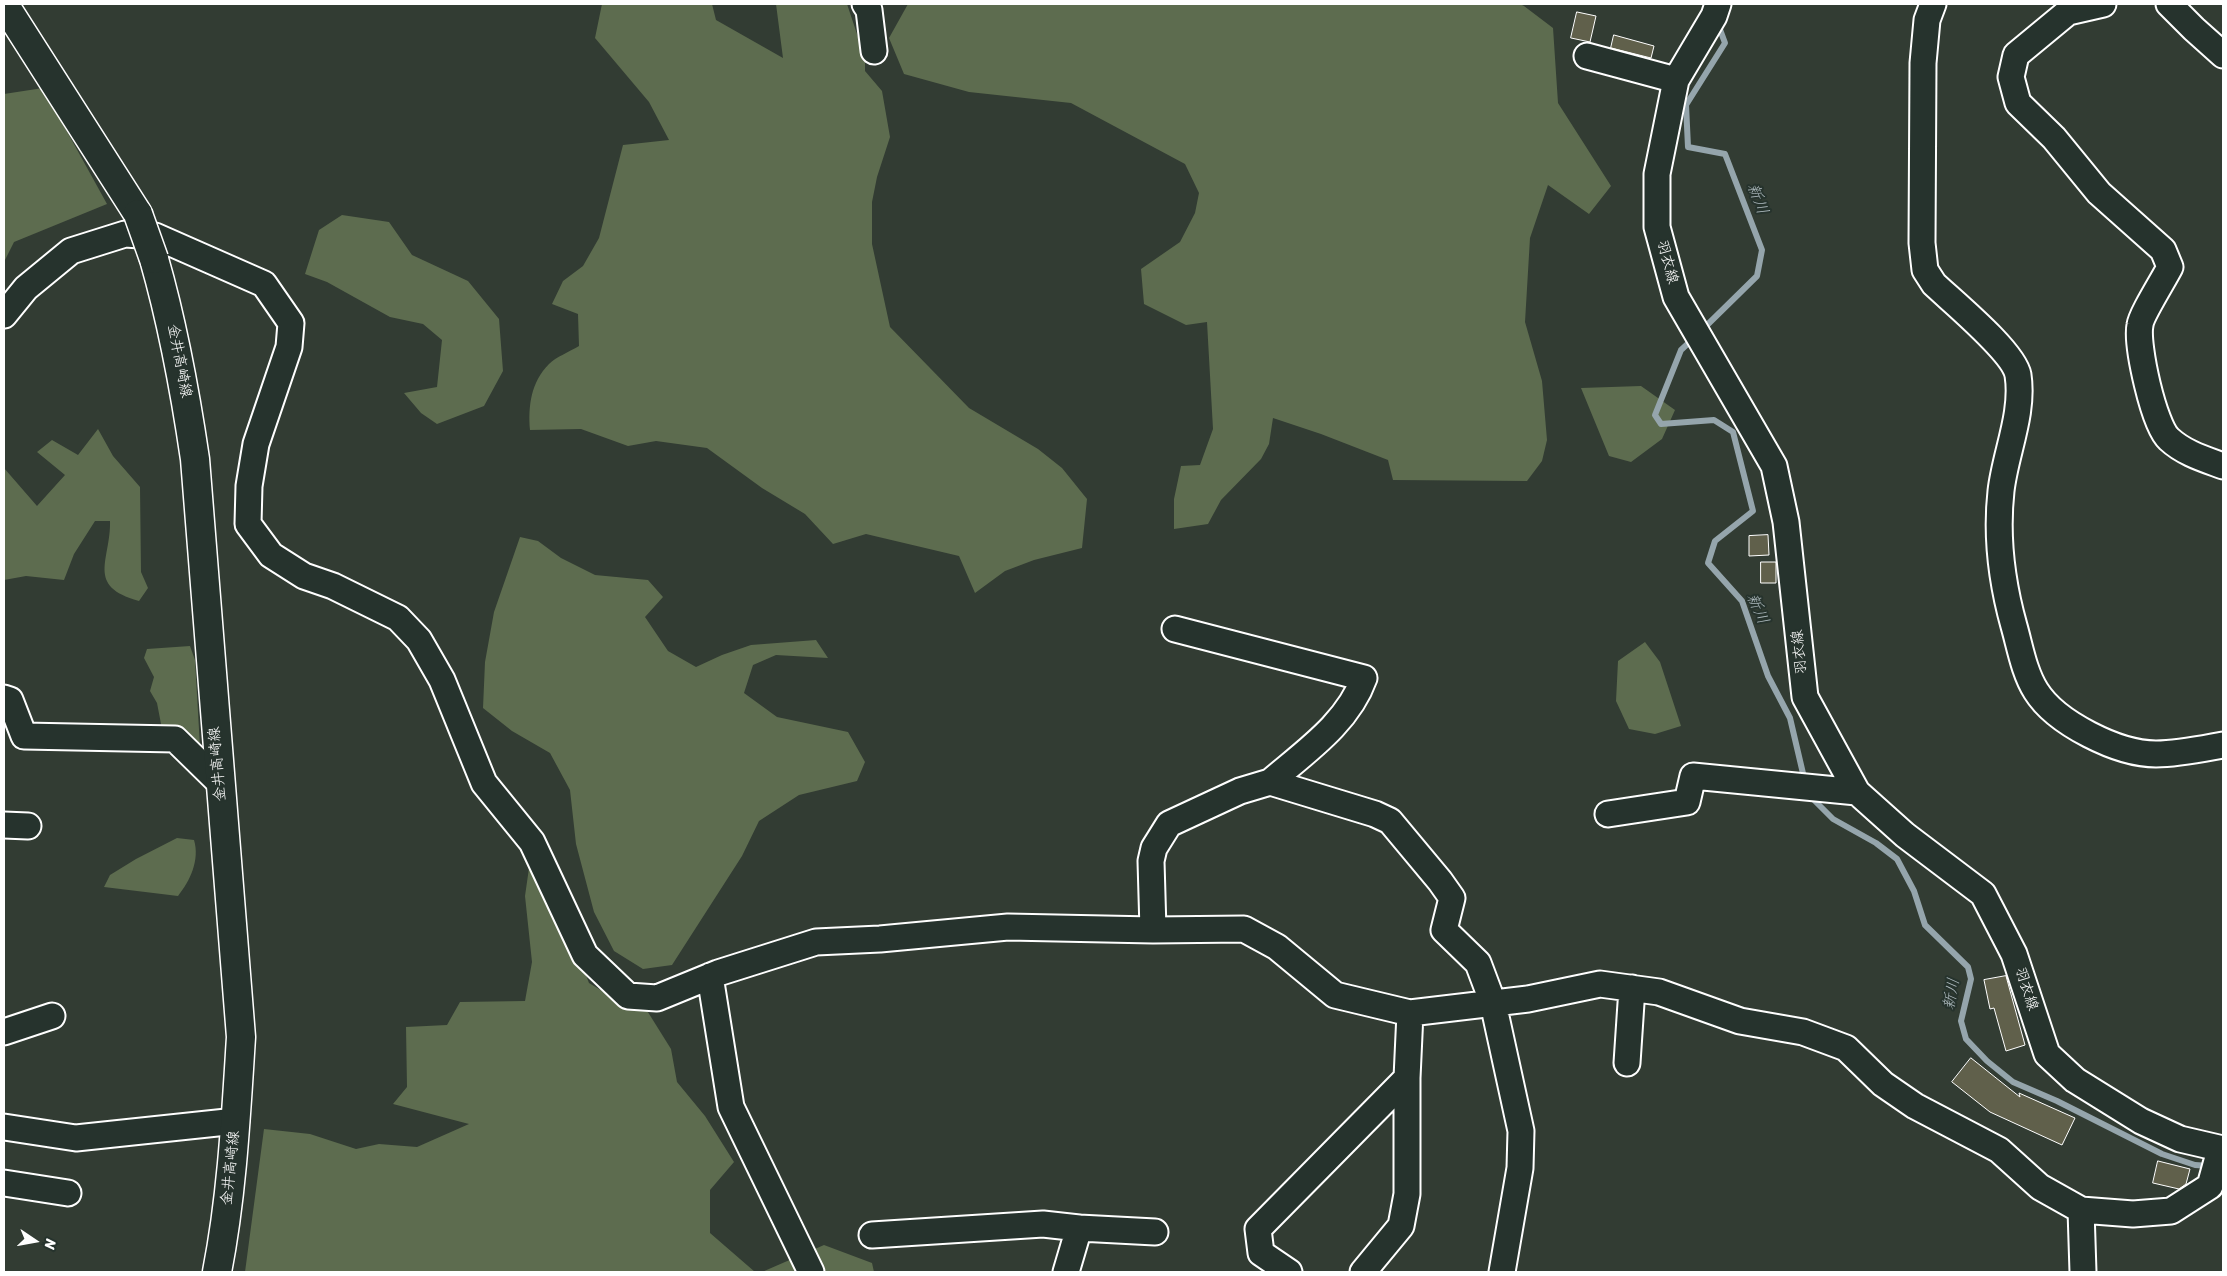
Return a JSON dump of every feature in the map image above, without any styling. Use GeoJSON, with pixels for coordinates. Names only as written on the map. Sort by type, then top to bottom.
{"type":"FeatureCollection","features":[{"type":"Feature","properties":{"kind":"main road","name":"金井高崎線"},"geometry":{"type":"LineString","coordinates":[[4,4],[138,214],[154,259],[171,320],[184,383],[195,458],[241,1037],[236,1121],[225,1233],[217,1272]]}},
{"type":"Feature","properties":{"kind":"street"},"geometry":{"type":"LineString","coordinates":[[865,4],[868,10],[874,51]]}},
{"type":"Feature","properties":{"kind":"street","name":"羽衣線"},"geometry":{"type":"LineString","coordinates":[[1718,4],[1714,16],[1676,80],[1657,174],[1657,226],[1676,297],[1774,466],[1786,522],[1805,697],[1857,792],[1905,835],[1983,894],[2014,954],[2047,1054],[2075,1080],[2141,1121],[2180,1139],[2222,1150]]}},
{"type":"Feature","properties":{"kind":"street"},"geometry":{"type":"LineString","coordinates":[[1933,4],[1927,20],[1923,63],[1922,243],[1925,270],[1934,284],[2007,355],[2018,374],[2018,405],[2001,491],[2000,538],[2006,597],[2024,662],[2035,690],[2048,708],[2074,726],[2107,742],[2134,752],[2155,754],[2223,745]]}},
{"type":"Feature","properties":{"kind":"street"},"geometry":{"type":"LineString","coordinates":[[2104,4],[2068,12],[2016,55],[2011,77],[2018,104],[2054,138],[2099,192],[2163,250],[2170,267],[2140,325],[2144,370],[2157,419],[2167,438],[2186,452],[2223,466]]}},
{"type":"Feature","properties":{"kind":"street"},"geometry":{"type":"LineString","coordinates":[[2170,4],[2223,55]]}},
{"type":"Feature","properties":{"kind":"street"},"geometry":{"type":"LineString","coordinates":[[1587,56],[1676,80]]}},
{"type":"Feature","properties":{"kind":"street"},"geometry":{"type":"LineString","coordinates":[[4,315],[26,288],[71,251],[125,234],[155,236],[264,284],[291,323],[289,347],[256,444],[249,486],[248,524],[270,554],[304,576],[333,586],[398,618],[420,640],[442,680],[484,783],[532,842],[585,955],[628,996],[657,998],[710,976],[816,942],[880,939],[1008,927],[1244,930],[1277,947],[1335,995],[1410,1013],[1528,999],[1600,984],[1659,992],[1740,1021],[1803,1032],[1846,1048],[1884,1084],[1915,1106],[2000,1150],[2040,1187],[2081,1210],[2133,1214],[2171,1211],[2210,1186],[2222,1150]]}},
{"type":"Feature","properties":{"kind":"street"},"geometry":{"type":"LineString","coordinates":[[1153,930],[1151,860],[1154,848],[1169,824],[1240,791],[1270,782],[1324,737],[1357,697],[1364,678],[1176,629]]}},
{"type":"Feature","properties":{"kind":"street"},"geometry":{"type":"LineString","coordinates":[[4,698],[10,700],[24,736],[175,739],[220,783]]}},
{"type":"Feature","properties":{"kind":"street"},"geometry":{"type":"LineString","coordinates":[[1608,814],[1687,802],[1694,776],[1857,792]]}},
{"type":"Feature","properties":{"kind":"street"},"geometry":{"type":"LineString","coordinates":[[1270,782],[1375,814],[1390,821],[1452,898],[1444,930],[1478,963],[1493,1003],[1521,1131],[1520,1168],[1502,1272]]}},
{"type":"Feature","properties":{"kind":"street"},"geometry":{"type":"LineString","coordinates":[[710,976],[731,1107],[810,1272]]}},
{"type":"Feature","properties":{"kind":"street"},"geometry":{"type":"LineString","coordinates":[[1627,1063],[1632,988]]}},
{"type":"Feature","properties":{"kind":"street"},"geometry":{"type":"LineString","coordinates":[[1363,1272],[1401,1226],[1407,1194],[1407,1078],[1410,1013]]}},
{"type":"Feature","properties":{"kind":"street"},"geometry":{"type":"LineString","coordinates":[[4,1032],[52,1016]]}},
{"type":"Feature","properties":{"kind":"street"},"geometry":{"type":"LineString","coordinates":[[1289,1272],[1261,1253],[1258,1230],[1407,1078]]}},
{"type":"Feature","properties":{"kind":"street"},"geometry":{"type":"LineString","coordinates":[[4,1127],[76,1138],[236,1121]]}},
{"type":"Feature","properties":{"kind":"street"},"geometry":{"type":"LineString","coordinates":[[4,1183],[68,1193]]}},
{"type":"Feature","properties":{"kind":"street"},"geometry":{"type":"LineString","coordinates":[[2081,1210],[2083,1272]]}},
{"type":"Feature","properties":{"kind":"street"},"geometry":{"type":"LineString","coordinates":[[872,1235],[1043,1224],[1155,1232]]}},
{"type":"Feature","properties":{"kind":"street"},"geometry":{"type":"LineString","coordinates":[[1066,1272],[1079,1228]]}},
{"type":"Feature","properties":{"kind":"green space"},"geometry":{"type":"Polygon","coordinates":[[[602,4],[712,4],[716,20],[783,58],[776,4],[847,4],[865,58],[865,71],[882,91],[890,137],[877,177],[872,202],[872,244],[890,327],[969,408],[1038,449],[1062,468],[1087,499],[1082,548],[1034,560],[1005,571],[975,593],[959,556],[866,534],[833,544],[805,514],[762,488],[707,448],[656,441],[628,446],[581,429],[530,430],[530,403],[538,379],[552,361],[579,346],[578,314],[552,304],[563,281],[583,266],[599,238],[623,145],[669,140],[649,102],[595,38],[602,4]]]}},
{"type":"Feature","properties":{"kind":"green space"},"geometry":{"type":"Polygon","coordinates":[[[908,4],[1520,4],[1524,6],[1553,28],[1558,103],[1611,186],[1589,214],[1548,185],[1530,238],[1525,322],[1542,381],[1547,440],[1542,461],[1527,481],[1393,480],[1388,460],[1273,418],[1269,444],[1261,459],[1221,500],[1208,524],[1174,529],[1174,499],[1181,466],[1200,465],[1213,429],[1207,322],[1186,325],[1144,304],[1141,269],[1180,242],[1195,213],[1199,193],[1185,164],[1071,103],[969,92],[904,74],[889,38],[908,4]]]}},
{"type":"Feature","properties":{"kind":"green space"},"geometry":{"type":"Polygon","coordinates":[[[43,88],[107,204],[14,242],[4,262],[4,94],[43,88]]]}},
{"type":"Feature","properties":{"kind":"green space"},"geometry":{"type":"Polygon","coordinates":[[[342,215],[389,222],[412,255],[468,281],[499,319],[503,371],[484,406],[437,424],[421,413],[404,393],[437,387],[442,340],[423,324],[390,317],[327,282],[305,274],[319,230],[342,215]]]}},
{"type":"Feature","properties":{"kind":"green space"},"geometry":{"type":"Polygon","coordinates":[[[1641,386],[1675,410],[1662,439],[1631,462],[1609,456],[1581,388],[1641,386]]]}},
{"type":"Feature","properties":{"kind":"green space"},"geometry":{"type":"Polygon","coordinates":[[[98,429],[113,456],[140,487],[141,572],[148,588],[139,601],[122,595],[112,588],[106,579],[105,559],[110,521],[95,521],[74,554],[64,580],[26,576],[4,580],[4,468],[37,506],[65,475],[37,452],[52,440],[78,455],[98,429]]]}},
{"type":"Feature","properties":{"kind":"green space"},"geometry":{"type":"Polygon","coordinates":[[[520,537],[538,541],[561,558],[595,575],[648,580],[663,597],[645,617],[668,651],[696,667],[751,645],[816,640],[828,658],[776,655],[753,665],[744,693],[777,717],[848,732],[865,762],[857,781],[799,795],[759,821],[742,856],[672,965],[643,969],[614,951],[594,912],[576,844],[570,790],[550,753],[512,731],[483,708],[485,662],[494,612],[520,537]]]}},
{"type":"Feature","properties":{"kind":"green space"},"geometry":{"type":"Polygon","coordinates":[[[1645,642],[1660,662],[1681,726],[1655,734],[1629,729],[1616,701],[1618,661],[1645,642]]]}},
{"type":"Feature","properties":{"kind":"green space"},"geometry":{"type":"Polygon","coordinates":[[[190,646],[195,660],[201,764],[162,729],[157,703],[150,691],[154,677],[144,658],[147,649],[190,646]]]}},
{"type":"Feature","properties":{"kind":"green space"},"geometry":{"type":"Polygon","coordinates":[[[177,838],[194,840],[196,848],[193,870],[178,896],[104,887],[110,875],[177,838]]]}},
{"type":"Feature","properties":{"kind":"green space"},"geometry":{"type":"Polygon","coordinates":[[[538,862],[570,934],[589,983],[617,1000],[641,1001],[671,1049],[677,1082],[705,1116],[734,1162],[710,1190],[710,1233],[755,1272],[245,1272],[264,1129],[310,1134],[356,1149],[379,1144],[417,1147],[469,1124],[393,1104],[407,1087],[406,1027],[447,1025],[460,1002],[525,1001],[532,962],[525,896],[529,868],[538,862]]]}},
{"type":"Feature","properties":{"kind":"green space"},"geometry":{"type":"Polygon","coordinates":[[[824,1245],[872,1263],[874,1272],[762,1272],[824,1245]]]}},
{"type":"Feature","properties":{"kind":"building"},"geometry":{"type":"Polygon","coordinates":[[[1577,12],[1596,16],[1590,42],[1571,38],[1577,12]]]}},
{"type":"Feature","properties":{"kind":"building"},"geometry":{"type":"Polygon","coordinates":[[[1614,35],[1654,46],[1651,58],[1611,48],[1614,35]]]}},
{"type":"Feature","properties":{"kind":"building"},"geometry":{"type":"Polygon","coordinates":[[[1768,535],[1769,555],[1749,556],[1749,536],[1768,535]]]}},
{"type":"Feature","properties":{"kind":"building"},"geometry":{"type":"Polygon","coordinates":[[[1761,562],[1776,562],[1776,583],[1761,583],[1761,562]]]}},
{"type":"Feature","properties":{"kind":"building"},"geometry":{"type":"Polygon","coordinates":[[[2006,976],[2025,1045],[2006,1051],[1994,1008],[1990,1009],[1984,980],[2006,976]]]}},
{"type":"Feature","properties":{"kind":"building"},"geometry":{"type":"Polygon","coordinates":[[[1971,1058],[2020,1097],[2019,1093],[2075,1118],[2062,1145],[1990,1112],[1952,1082],[1971,1058]]]}},
{"type":"Feature","properties":{"kind":"building"},"geometry":{"type":"Polygon","coordinates":[[[2158,1161],[2190,1169],[2186,1184],[2179,1189],[2153,1183],[2158,1161]]]}},
{"type":"Feature","properties":{"kind":"waterway","name":"新川"},"geometry":{"type":"LineString","coordinates":[[1701,331],[1757,276],[1762,250],[1725,154],[1688,147],[1686,105],[1725,43],[1718,24]]}},
{"type":"Feature","properties":{"kind":"waterway","name":"新川"},"geometry":{"type":"LineString","coordinates":[[1694,338],[1681,350],[1655,415],[1661,424],[1714,420],[1733,432],[1753,511],[1715,541],[1708,563],[1742,601],[1768,676],[1790,718],[1805,782]]}},
{"type":"Feature","properties":{"kind":"waterway","name":"新川"},"geometry":{"type":"LineString","coordinates":[[1808,794],[1833,819],[1876,843],[1897,859],[1914,891],[1925,925],[1968,967],[1971,979],[1961,1021],[1966,1039],[1987,1061],[2013,1082],[2057,1101],[2162,1154],[2195,1165],[2210,1166]]}}]}
